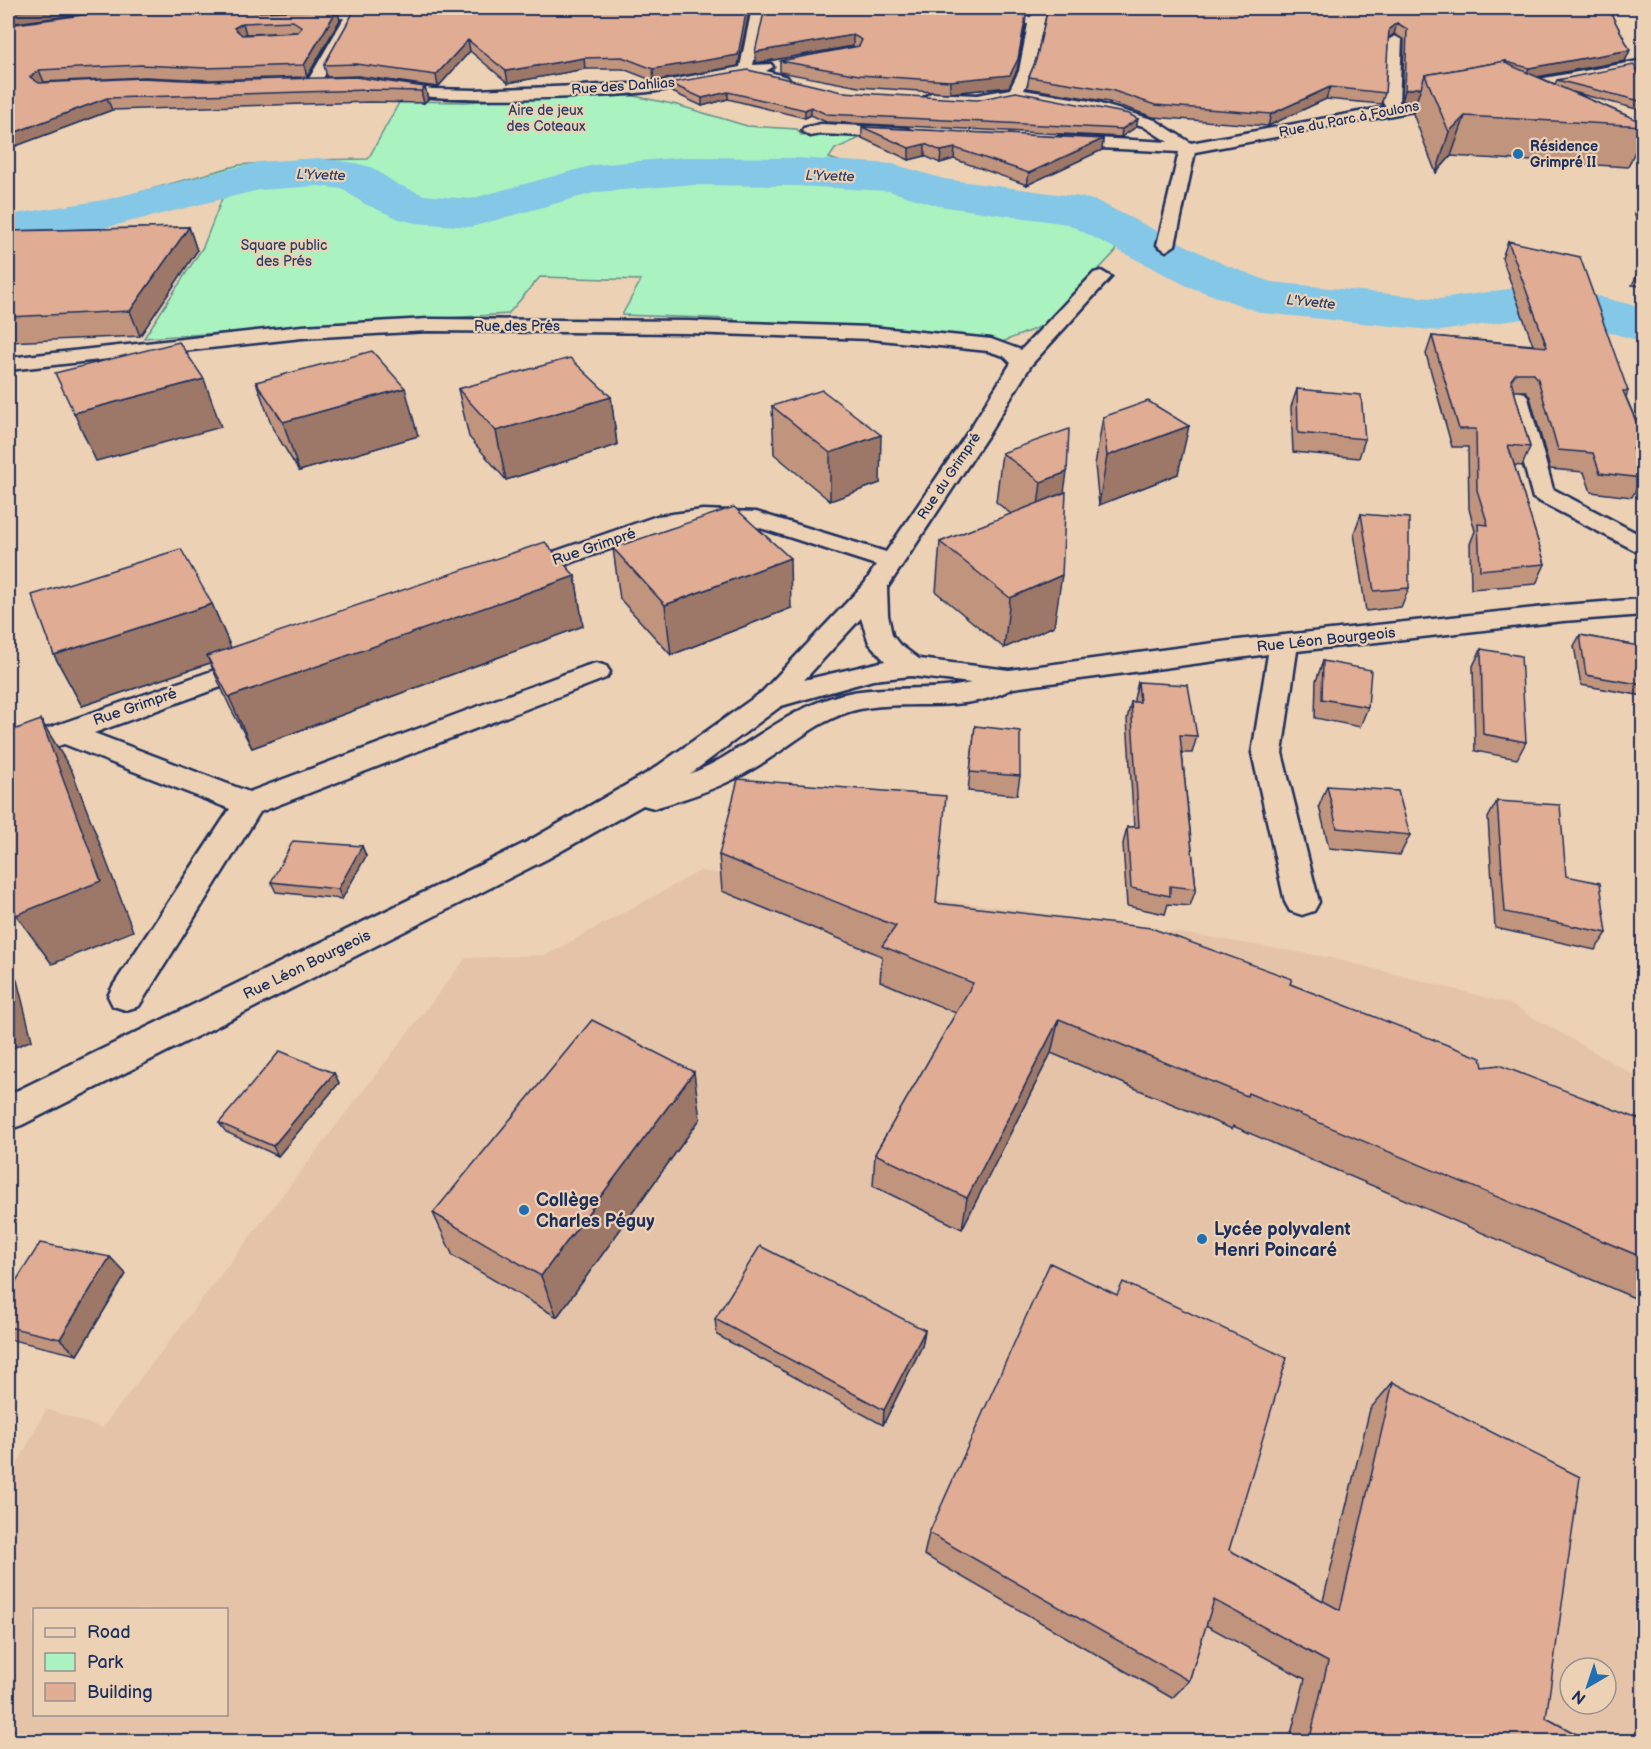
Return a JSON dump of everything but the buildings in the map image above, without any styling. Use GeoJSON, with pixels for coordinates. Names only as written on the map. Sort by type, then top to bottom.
{"type":"FeatureCollection","features":[{"type":"Feature","properties":{"kind":"street"},"geometry":{"type":"LineString","coordinates":[[759,8],[746,65],[747,71],[778,64]]}},
{"type":"Feature","properties":{"kind":"street"},"geometry":{"type":"LineString","coordinates":[[910,8],[1034,21]]}},
{"type":"Feature","properties":{"kind":"street"},"geometry":{"type":"LineString","coordinates":[[1015,93],[1027,73],[1032,53],[1034,21],[1041,8]]}},
{"type":"Feature","properties":{"kind":"street"},"geometry":{"type":"LineString","coordinates":[[282,16],[355,11]]}},
{"type":"Feature","properties":{"kind":"street"},"geometry":{"type":"LineString","coordinates":[[314,82],[334,37],[355,11]]}},
{"type":"Feature","properties":{"kind":"street"},"geometry":{"type":"LineString","coordinates":[[1395,40],[1391,103],[1398,109]]}},
{"type":"Feature","properties":{"kind":"street","name":"Rue du Parc à Foulons"},"geometry":{"type":"LineString","coordinates":[[1047,140],[1188,148],[1588,73],[1640,67]]}},
{"type":"Feature","properties":{"kind":"street","name":"Rue des Dahlias"},"geometry":{"type":"LineString","coordinates":[[369,83],[432,93],[475,95],[654,87],[747,71],[794,83]]}},
{"type":"Feature","properties":{"kind":"street"},"geometry":{"type":"LineString","coordinates":[[295,83],[337,82]]}},
{"type":"Feature","properties":{"kind":"street"},"geometry":{"type":"LineString","coordinates":[[913,97],[977,100],[1015,93],[1090,106],[1149,123],[1188,148],[1166,245]]}},
{"type":"Feature","properties":{"kind":"street"},"geometry":{"type":"LineString","coordinates":[[810,131],[821,129],[928,134]]}},
{"type":"Feature","properties":{"kind":"street","name":"Rue du Grimpré"},"geometry":{"type":"LineString","coordinates":[[771,699],[874,588],[980,432],[1022,362],[1101,277]]}},
{"type":"Feature","properties":{"kind":"street","name":"Rue des Prés"},"geometry":{"type":"LineString","coordinates":[[8,364],[302,332],[428,325],[688,327],[871,333],[991,345],[1011,352],[1022,362]]}},
{"type":"Feature","properties":{"kind":"street"},"geometry":{"type":"LineString","coordinates":[[1517,399],[1542,493],[1644,547]]}},
{"type":"Feature","properties":{"kind":"street","name":"Rue Grimpré"},"geometry":{"type":"LineString","coordinates":[[488,584],[666,521],[703,517],[756,519],[892,561]]}},
{"type":"Feature","properties":{"kind":"street"},"geometry":{"type":"LineString","coordinates":[[874,588],[879,637],[886,650],[911,667]]}},
{"type":"Feature","properties":{"kind":"street","name":"Rue Léon Bourgeois"},"geometry":{"type":"LineString","coordinates":[[8,1113],[604,814],[660,780],[771,699],[852,676],[911,667],[1009,679],[1284,644],[1563,613],[1644,607]]}},
{"type":"Feature","properties":{"kind":"street"},"geometry":{"type":"LineString","coordinates":[[827,640],[830,652],[852,676],[871,690],[887,696]]}},
{"type":"Feature","properties":{"kind":"street"},"geometry":{"type":"LineString","coordinates":[[1284,644],[1267,753],[1302,902]]}},
{"type":"Feature","properties":{"kind":"street","name":"Rue Grimpré"},"geometry":{"type":"LineString","coordinates":[[8,753],[287,654]]}},
{"type":"Feature","properties":{"kind":"street"},"geometry":{"type":"LineString","coordinates":[[126,996],[249,804],[596,672]]}},
{"type":"Feature","properties":{"kind":"street","name":"Rue Léon Bourgeois"},"geometry":{"type":"LineString","coordinates":[[604,814],[730,768],[783,733],[837,705],[862,698],[887,696],[957,697],[983,692],[1009,679]]}},
{"type":"Feature","properties":{"kind":"street","name":"Rue Grimpré"},"geometry":{"type":"LineString","coordinates":[[63,732],[249,804]]}},
{"type":"Feature","properties":{"kind":"shaded area"},"geometry":{"type":"Polygon","coordinates":[[[700,871],[977,904],[1202,936],[1332,958],[1508,1003],[1643,1080],[1643,1741],[8,1742],[8,1482],[46,1409],[102,1428],[466,958],[546,955],[700,871]]]}},
{"type":"Feature","properties":{"kind":"green space","name":"Square public des Prés"},"geometry":{"type":"Polygon","coordinates":[[[577,95],[634,96],[677,105],[747,126],[797,129],[801,135],[828,131],[860,133],[864,136],[835,149],[829,158],[942,195],[1076,215],[1111,232],[1116,251],[1047,324],[1002,342],[734,324],[734,319],[622,315],[641,280],[540,277],[508,314],[144,338],[203,247],[225,191],[103,226],[8,237],[8,221],[39,217],[97,204],[239,165],[303,160],[368,159],[400,101],[465,102],[577,95]]]}},
{"type":"Feature","properties":{"kind":"waterway","name":"L'Yvette"},"geometry":{"type":"LineString","coordinates":[[8,229],[104,214],[259,176],[318,172],[355,177],[381,194],[416,209],[471,213],[594,179],[684,171],[796,172],[893,178],[939,192],[1080,211],[1205,275],[1262,297],[1440,315],[1522,303],[1561,303],[1594,310],[1644,326]]}},
{"type":"Feature","properties":{"kind":"place","name":"Résidence Grimpré II"},"geometry":{"type":"Point","coordinates":[1518,154]}},
{"type":"Feature","properties":{"kind":"place","name":"Collège Charles Péguy"},"geometry":{"type":"Point","coordinates":[524,1210]}},
{"type":"Feature","properties":{"kind":"place","name":"Lycée polyvalent Henri Poincaré"},"geometry":{"type":"Point","coordinates":[1202,1239]}},
{"type":"Feature","properties":{"kind":"park label","name":"Aire de jeux des Coteaux"},"geometry":{"type":"Point","coordinates":[546,118]}}]}
